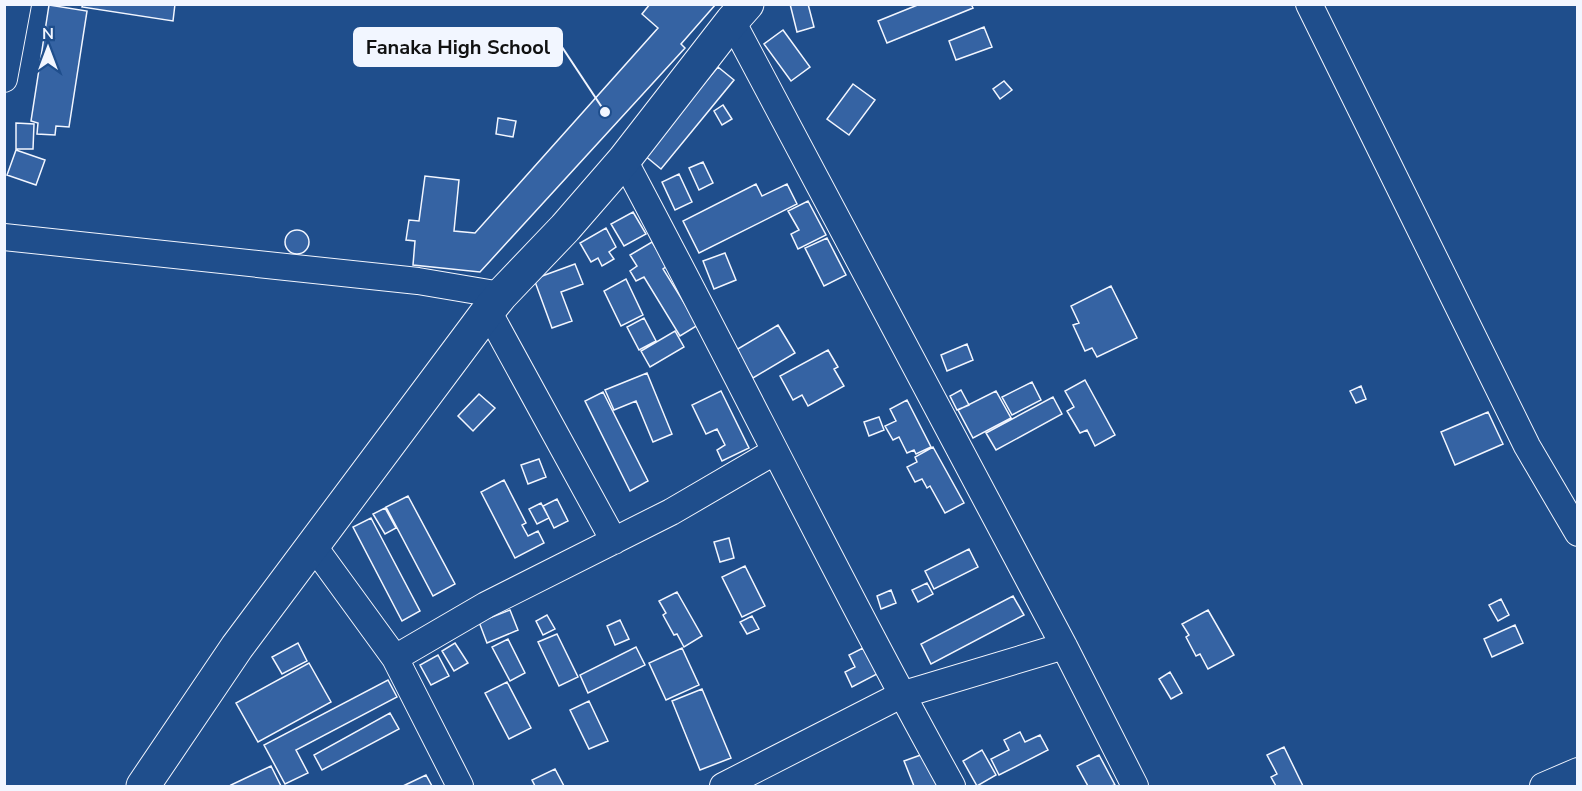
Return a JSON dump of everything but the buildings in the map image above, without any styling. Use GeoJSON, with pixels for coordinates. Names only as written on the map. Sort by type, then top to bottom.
{"type":"FeatureCollection","features":[{"type":"Feature","properties":{"kind":"main road"},"geometry":{"type":"LineString","coordinates":[[143,786],[237,647],[494,303],[565,228],[624,160],[739,13]]}},
{"type":"Feature","properties":{"kind":"street"},"geometry":{"type":"LineString","coordinates":[[4,79],[18,4]]}},
{"type":"Feature","properties":{"kind":"street"},"geometry":{"type":"LineString","coordinates":[[1309,4],[1527,446],[1578,533]]}},
{"type":"Feature","properties":{"kind":"street"},"geometry":{"type":"LineString","coordinates":[[739,13],[1135,786]]}},
{"type":"Feature","properties":{"kind":"street"},"geometry":{"type":"LineString","coordinates":[[624,160],[702,307],[774,452],[952,786]]}},
{"type":"Feature","properties":{"kind":"street"},"geometry":{"type":"LineString","coordinates":[[4,237],[418,281],[494,303],[614,541]]}},
{"type":"Feature","properties":{"kind":"street"},"geometry":{"type":"LineString","coordinates":[[395,658],[486,605],[671,512],[774,452]]}},
{"type":"Feature","properties":{"kind":"street"},"geometry":{"type":"LineString","coordinates":[[312,544],[395,658],[460,786]]}},
{"type":"Feature","properties":{"kind":"street"},"geometry":{"type":"LineString","coordinates":[[723,786],[902,695],[1064,646]]}},
{"type":"Feature","properties":{"kind":"street"},"geometry":{"type":"LineString","coordinates":[[1543,786],[1578,771]]}},
{"type":"Feature","properties":{"kind":"place","name":"Fanaka High School"},"geometry":{"type":"Point","coordinates":[605,112]}}]}
